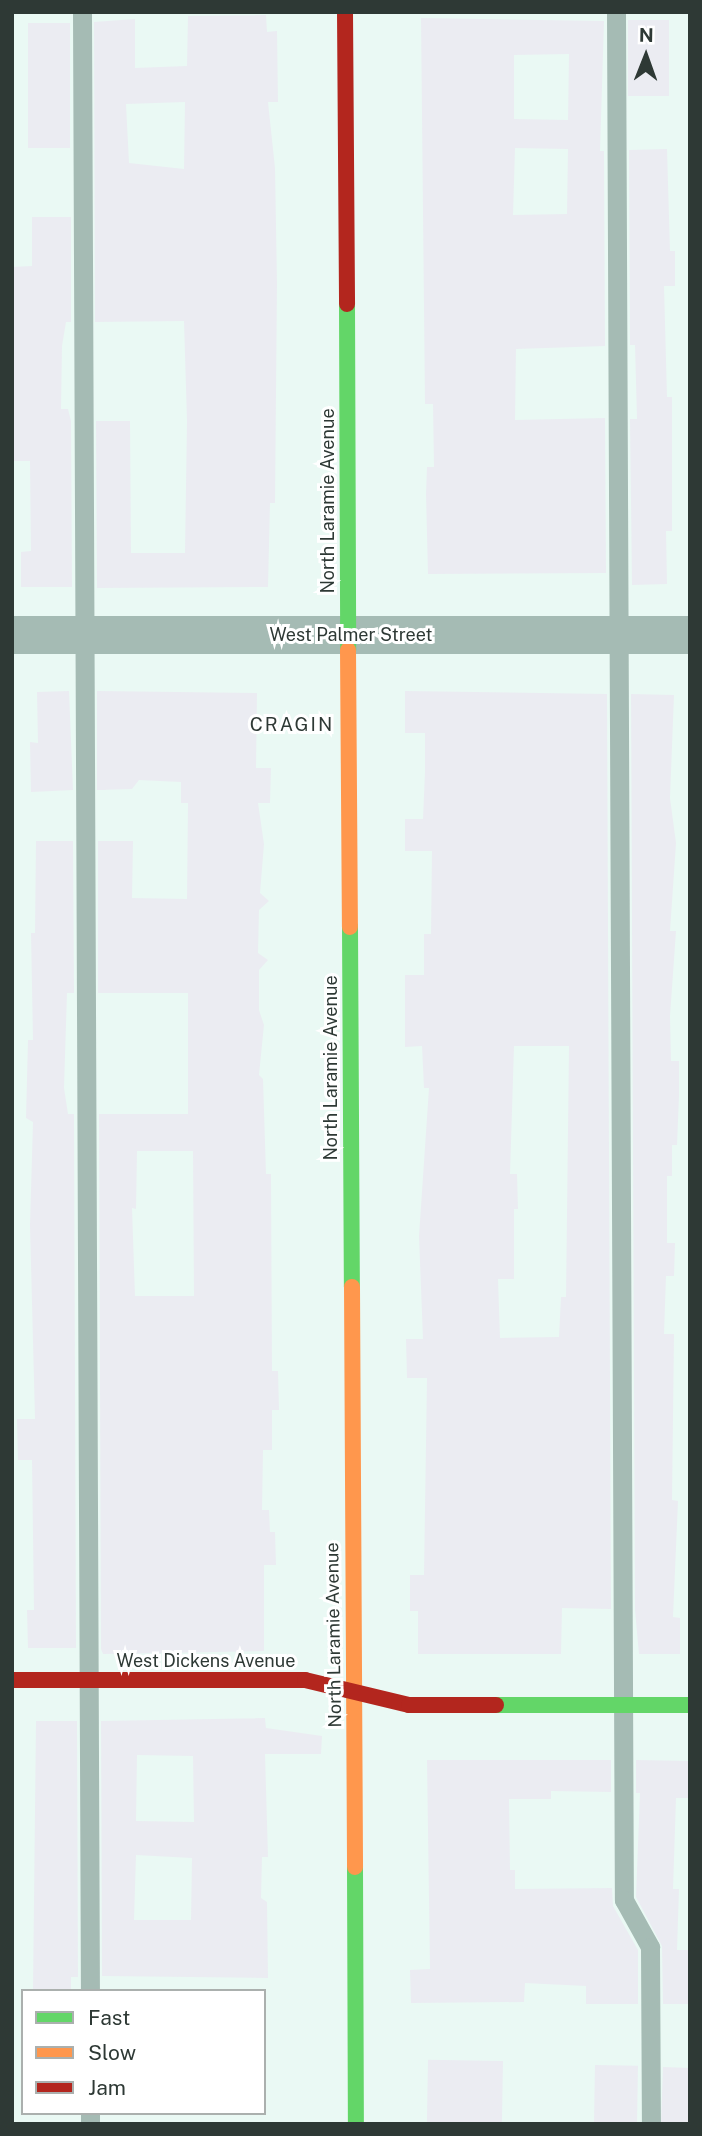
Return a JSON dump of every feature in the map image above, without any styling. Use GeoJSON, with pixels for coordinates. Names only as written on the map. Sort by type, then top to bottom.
{"type":"FeatureCollection","features":[{"type":"Feature","properties":{"kind":"street","name":"North Laramie Avenue"},"geometry":{"type":"LineString","coordinates":[[345,12],[356,2124]]}},
{"type":"Feature","properties":{"kind":"street","name":"West Palmer Street"},"geometry":{"type":"LineString","coordinates":[[12,635],[690,635]]}},
{"type":"Feature","properties":{"kind":"street","name":"West Dickens Avenue"},"geometry":{"type":"LineString","coordinates":[[12,1680],[305,1680],[353,1694],[409,1705],[690,1705]]}},
{"type":"Feature","properties":{"kind":"lane"},"geometry":{"type":"LineString","coordinates":[[82,12],[90,1989]]}},
{"type":"Feature","properties":{"kind":"lane"},"geometry":{"type":"LineString","coordinates":[[615,12],[624,1900],[650,1947],[651,2124]]}},
{"type":"Feature","properties":{"kind":"building"},"geometry":{"type":"Polygon","coordinates":[[[266,15],[267,32],[277,31],[278,102],[268,102],[275,168],[277,283],[275,503],[270,503],[268,587],[97,588],[96,421],[130,421],[131,553],[185,553],[187,421],[184,321],[95,322],[94,22],[135,19],[135,68],[187,66],[188,16],[266,15]],[[185,102],[126,104],[129,163],[184,169],[185,102]]]}},
{"type":"Feature","properties":{"kind":"building"},"geometry":{"type":"Polygon","coordinates":[[[421,18],[604,21],[600,151],[604,151],[605,346],[516,349],[515,420],[605,418],[606,573],[428,574],[426,494],[427,467],[434,467],[433,404],[425,404],[421,18]],[[569,54],[514,55],[514,119],[568,120],[569,54]],[[515,148],[513,215],[567,214],[568,149],[515,148]]]}},
{"type":"Feature","properties":{"kind":"building"},"geometry":{"type":"Polygon","coordinates":[[[628,20],[669,20],[669,96],[628,96],[628,20]]]}},
{"type":"Feature","properties":{"kind":"building"},"geometry":{"type":"Polygon","coordinates":[[[28,23],[70,23],[70,148],[28,148],[28,23]]]}},
{"type":"Feature","properties":{"kind":"building"},"geometry":{"type":"Polygon","coordinates":[[[667,149],[670,251],[675,251],[675,286],[664,286],[667,397],[672,397],[672,531],[666,531],[667,584],[632,585],[630,419],[637,419],[635,345],[630,345],[629,150],[667,149]]]}},
{"type":"Feature","properties":{"kind":"building"},"geometry":{"type":"Polygon","coordinates":[[[32,217],[71,217],[71,322],[66,322],[62,346],[61,409],[68,409],[71,421],[72,587],[21,587],[21,552],[31,551],[30,461],[12,461],[12,267],[32,266],[32,217]]]}},
{"type":"Feature","properties":{"kind":"building"},"geometry":{"type":"Polygon","coordinates":[[[69,691],[73,790],[31,792],[30,742],[38,743],[37,692],[69,691]]]}},
{"type":"Feature","properties":{"kind":"building"},"geometry":{"type":"Polygon","coordinates":[[[97,691],[257,693],[256,768],[271,768],[270,803],[258,803],[264,844],[260,893],[269,901],[259,910],[258,953],[268,960],[259,970],[259,1010],[264,1025],[259,1075],[263,1079],[266,1174],[271,1174],[272,1371],[278,1371],[279,1410],[272,1410],[272,1450],[263,1450],[262,1510],[269,1510],[270,1532],[275,1532],[276,1565],[264,1565],[264,1651],[103,1654],[101,1649],[99,1114],[188,1114],[188,993],[98,993],[98,841],[133,841],[132,898],[187,899],[188,803],[181,803],[181,782],[139,780],[132,789],[97,790],[97,691]],[[137,1151],[136,1209],[132,1208],[135,1296],[194,1296],[193,1151],[137,1151]]]}},
{"type":"Feature","properties":{"kind":"building"},"geometry":{"type":"Polygon","coordinates":[[[405,691],[607,694],[611,1609],[562,1608],[561,1654],[418,1654],[418,1611],[410,1611],[410,1575],[424,1575],[427,1378],[407,1378],[406,1339],[423,1339],[419,1236],[429,1088],[424,1088],[422,1046],[405,1047],[405,975],[424,975],[424,934],[431,934],[432,851],[405,851],[405,819],[423,819],[425,733],[405,733],[405,691]],[[514,1046],[510,1174],[517,1174],[518,1209],[514,1209],[514,1279],[498,1279],[500,1338],[559,1337],[561,1297],[566,1297],[569,1046],[514,1046]]]}},
{"type":"Feature","properties":{"kind":"building"},"geometry":{"type":"Polygon","coordinates":[[[631,694],[674,695],[670,798],[676,843],[670,931],[676,931],[670,1016],[671,1061],[679,1061],[679,1096],[677,1145],[672,1145],[672,1176],[667,1176],[667,1243],[675,1243],[674,1276],[666,1276],[664,1334],[674,1334],[672,1500],[678,1501],[673,1617],[680,1618],[680,1654],[639,1654],[635,1610],[631,694]]]}},
{"type":"Feature","properties":{"kind":"building"},"geometry":{"type":"Polygon","coordinates":[[[36,841],[73,841],[74,993],[67,993],[64,1088],[68,1114],[74,1114],[76,1648],[28,1648],[27,1610],[34,1610],[32,1460],[18,1460],[17,1419],[35,1419],[30,1225],[33,1122],[26,1118],[28,1040],[33,1040],[31,933],[35,933],[36,841]]]}},
{"type":"Feature","properties":{"kind":"building"},"geometry":{"type":"Polygon","coordinates":[[[265,1718],[266,1728],[322,1736],[321,1754],[265,1754],[268,1857],[262,1857],[261,1898],[267,1902],[268,1978],[102,1976],[101,1721],[265,1718]],[[137,1755],[136,1821],[194,1822],[193,1756],[137,1755]],[[136,1855],[134,1920],[191,1920],[192,1858],[136,1855]]]}},
{"type":"Feature","properties":{"kind":"building"},"geometry":{"type":"Polygon","coordinates":[[[36,1721],[77,1721],[78,1977],[71,1977],[71,1989],[33,1989],[36,1721]]]}},
{"type":"Feature","properties":{"kind":"building"},"geometry":{"type":"Polygon","coordinates":[[[427,1760],[611,1760],[611,1792],[551,1791],[551,1799],[509,1799],[510,1870],[515,1870],[515,1889],[612,1888],[613,1906],[638,1950],[638,2004],[586,2004],[586,1986],[525,1983],[524,2002],[411,2003],[410,1970],[430,1969],[427,1760]]]}},
{"type":"Feature","properties":{"kind":"building"},"geometry":{"type":"Polygon","coordinates":[[[636,1760],[690,1761],[690,1798],[676,1798],[673,1889],[679,1889],[677,1950],[690,1950],[690,2004],[663,2004],[662,1946],[636,1897],[640,1793],[636,1793],[636,1760]]]}},
{"type":"Feature","properties":{"kind":"building"},"geometry":{"type":"Polygon","coordinates":[[[428,2060],[503,2061],[502,2124],[427,2123],[428,2060]]]}},
{"type":"Feature","properties":{"kind":"building"},"geometry":{"type":"Polygon","coordinates":[[[595,2065],[638,2066],[637,2124],[594,2124],[595,2065]]]}},
{"type":"Feature","properties":{"kind":"building"},"geometry":{"type":"Polygon","coordinates":[[[663,2067],[690,2068],[688,2124],[661,2124],[663,2067]]]}},
{"type":"Feature","properties":{"kind":"traffic: fast"},"geometry":{"type":"LineString","coordinates":[[347,304],[348,650]]}},
{"type":"Feature","properties":{"kind":"traffic: fast"},"geometry":{"type":"LineString","coordinates":[[350,927],[352,1287]]}},
{"type":"Feature","properties":{"kind":"traffic: fast"},"geometry":{"type":"LineString","coordinates":[[496,1705],[690,1705]]}},
{"type":"Feature","properties":{"kind":"traffic: fast"},"geometry":{"type":"LineString","coordinates":[[355,1867],[356,2124]]}},
{"type":"Feature","properties":{"kind":"traffic: slow"},"geometry":{"type":"LineString","coordinates":[[348,650],[350,927]]}},
{"type":"Feature","properties":{"kind":"traffic: slow"},"geometry":{"type":"LineString","coordinates":[[352,1287],[355,1867]]}},
{"type":"Feature","properties":{"kind":"traffic: jam"},"geometry":{"type":"LineString","coordinates":[[345,12],[347,304]]}},
{"type":"Feature","properties":{"kind":"traffic: jam"},"geometry":{"type":"LineString","coordinates":[[12,1680],[305,1680],[409,1705],[496,1705]]}},
{"type":"Feature","properties":{"kind":"district","name":"CRAGIN"},"geometry":{"type":"Point","coordinates":[292,725]}}]}
